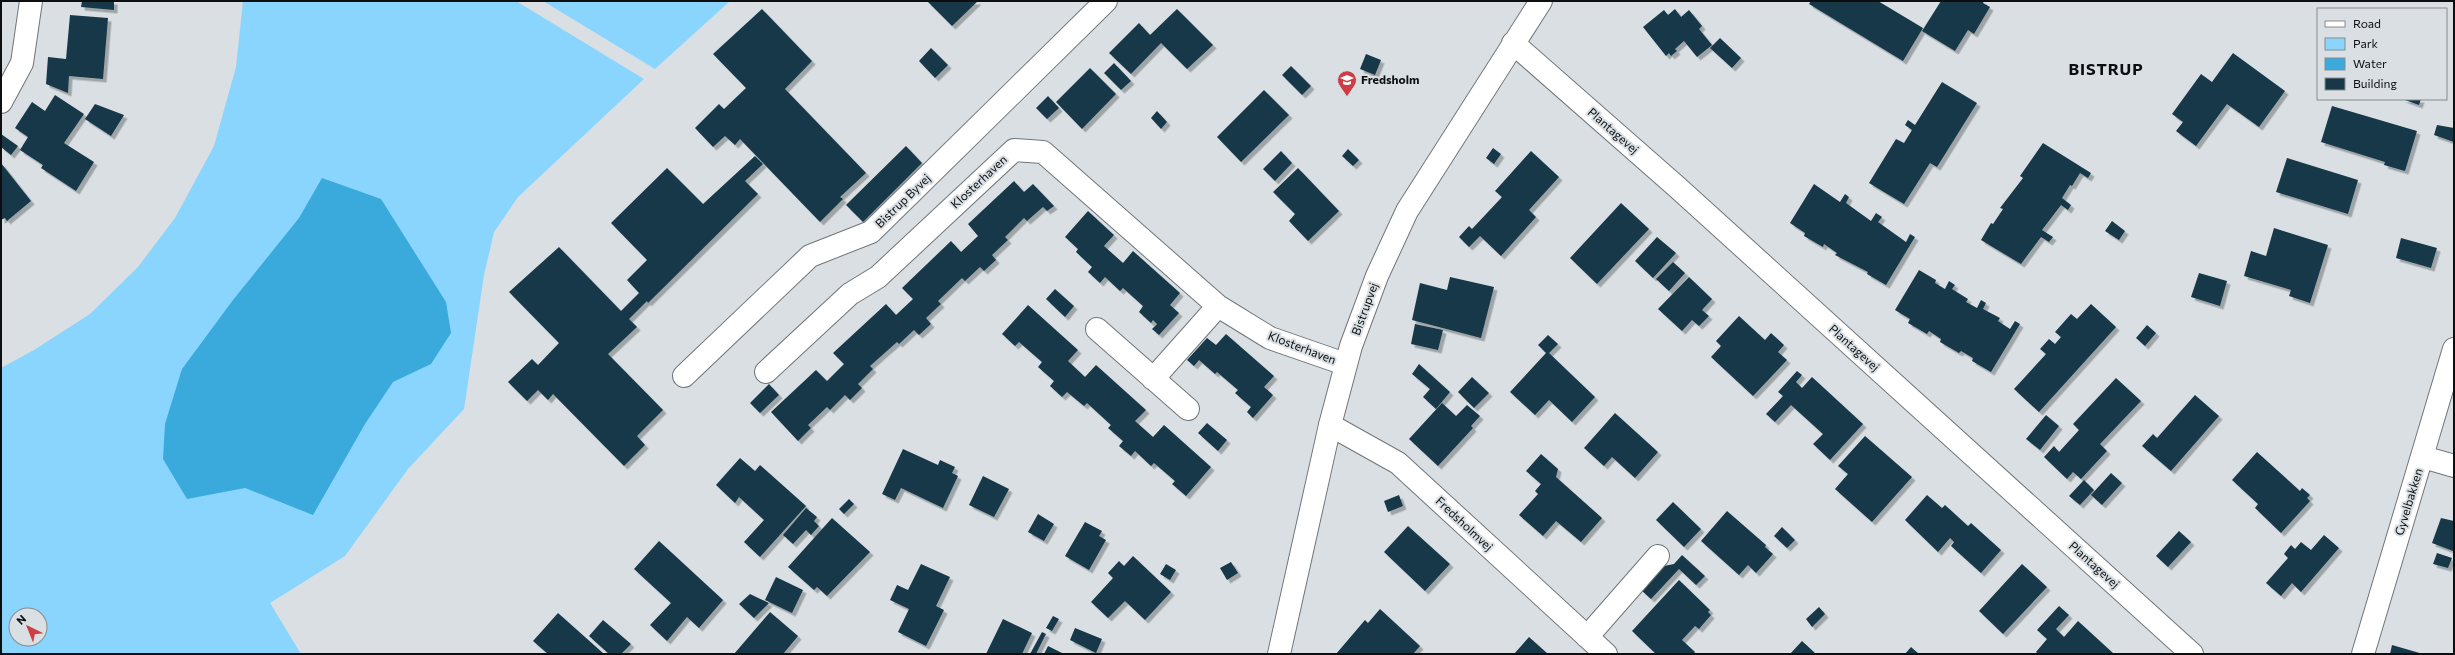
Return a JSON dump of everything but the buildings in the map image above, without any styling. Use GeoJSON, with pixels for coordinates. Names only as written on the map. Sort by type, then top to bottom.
{"type":"FeatureCollection","features":[{"type":"Feature","properties":{"kind":"street"},"geometry":{"type":"LineString","coordinates":[[1,102],[22,63],[31,1]]}},
{"type":"Feature","properties":{"kind":"street","name":"Bistrup Byvej"},"geometry":{"type":"LineString","coordinates":[[684,376],[810,256],[871,232],[1106,1]]}},
{"type":"Feature","properties":{"kind":"street","name":"Bistrupvej"},"geometry":{"type":"LineString","coordinates":[[1279,654],[1345,364],[1377,276],[1407,211],[1541,1]]}},
{"type":"Feature","properties":{"kind":"street","name":"Plantagevej"},"geometry":{"type":"LineString","coordinates":[[1514,43],[1677,187],[2192,654]]}},
{"type":"Feature","properties":{"kind":"street","name":"Klosterhaven"},"geometry":{"type":"LineString","coordinates":[[766,372],[850,294],[878,277],[1014,150],[1043,152],[1218,306],[1270,338],[1345,364]]}},
{"type":"Feature","properties":{"kind":"street"},"geometry":{"type":"LineString","coordinates":[[1153,379],[1218,306]]}},
{"type":"Feature","properties":{"kind":"street"},"geometry":{"type":"LineString","coordinates":[[1097,330],[1188,409]]}},
{"type":"Feature","properties":{"kind":"street","name":"Gyvelbakken"},"geometry":{"type":"LineString","coordinates":[[2363,654],[2454,349]]}},
{"type":"Feature","properties":{"kind":"street","name":"Fredsholmvej"},"geometry":{"type":"LineString","coordinates":[[1330,425],[1398,463],[1606,654]]}},
{"type":"Feature","properties":{"kind":"street"},"geometry":{"type":"LineString","coordinates":[[2423,457],[2454,466]]}},
{"type":"Feature","properties":{"kind":"street"},"geometry":{"type":"LineString","coordinates":[[1587,637],[1658,556]]}},
{"type":"Feature","properties":{"kind":"green space"},"geometry":{"type":"Polygon","coordinates":[[[243,1],[516,1],[644,79],[518,197],[494,232],[484,275],[464,409],[408,469],[345,556],[270,603],[301,654],[1,654],[1,368],[34,350],[90,314],[138,267],[175,218],[214,146],[236,67],[243,1]]]}},
{"type":"Feature","properties":{"kind":"green space"},"geometry":{"type":"Polygon","coordinates":[[[543,1],[730,1],[655,69],[543,1]]]}},
{"type":"Feature","properties":{"kind":"water"},"geometry":{"type":"Polygon","coordinates":[[[322,178],[381,199],[446,302],[451,333],[431,364],[393,382],[365,424],[313,515],[245,488],[187,499],[163,459],[165,424],[182,369],[233,300],[299,218],[322,178]]]}},
{"type":"Feature","properties":{"kind":"place","name":"Fredsholm"},"geometry":{"type":"Point","coordinates":[1347,97]}},
{"type":"Feature","properties":{"kind":"district","name":"BISTRUP"},"geometry":{"type":"Point","coordinates":[2106,69]}}]}
